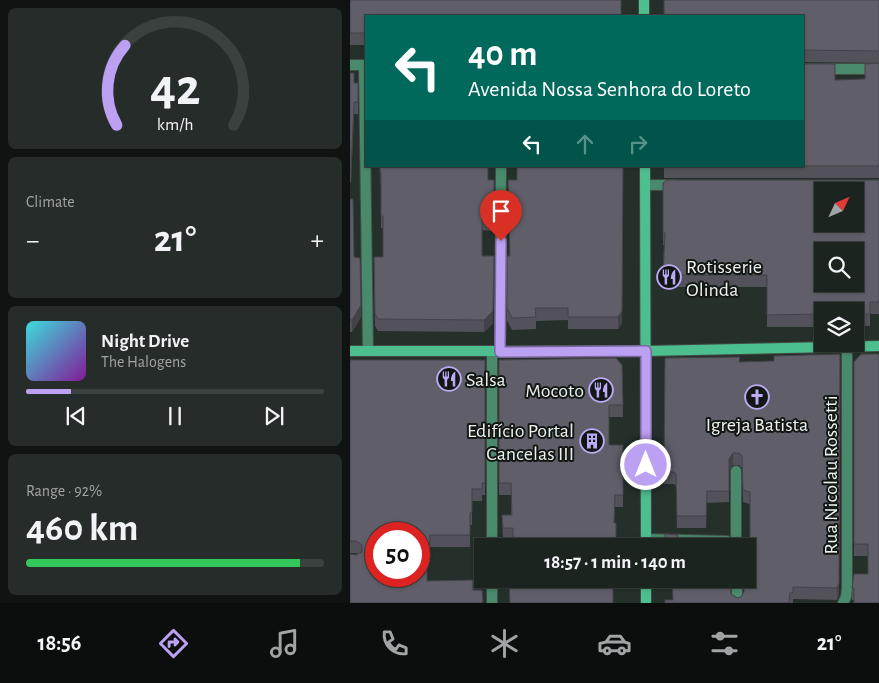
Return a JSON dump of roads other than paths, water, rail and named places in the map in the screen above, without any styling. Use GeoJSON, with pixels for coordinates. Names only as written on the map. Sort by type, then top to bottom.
{"type":"FeatureCollection","features":[{"type":"Feature","properties":{"kind":"main road"},"geometry":{"type":"LineString","coordinates":[[644,0],[644,15]]}},
{"type":"Feature","properties":{"kind":"main road"},"geometry":{"type":"LineString","coordinates":[[645,167],[646,538]]}},
{"type":"Feature","properties":{"kind":"main road"},"geometry":{"type":"LineString","coordinates":[[864,346],[879,346]]}},
{"type":"Feature","properties":{"kind":"main road"},"geometry":{"type":"LineString","coordinates":[[350,351],[646,351],[814,347]]}},
{"type":"Feature","properties":{"kind":"main road"},"geometry":{"type":"LineString","coordinates":[[646,588],[646,603]]}},
{"type":"Feature","properties":{"kind":"street"},"geometry":{"type":"LineString","coordinates":[[350,65],[365,65]]}},
{"type":"Feature","properties":{"kind":"street"},"geometry":{"type":"LineString","coordinates":[[804,69],[879,69]]}},
{"type":"Feature","properties":{"kind":"street"},"geometry":{"type":"LineString","coordinates":[[366,167],[368,351]]}},
{"type":"Feature","properties":{"kind":"street"},"geometry":{"type":"LineString","coordinates":[[492,538],[501,167]]}},
{"type":"Feature","properties":{"kind":"street"},"geometry":{"type":"LineString","coordinates":[[645,185],[684,185]]}},
{"type":"Feature","properties":{"kind":"street","name":"Rua Nicolau Rossetti"},"geometry":{"type":"LineString","coordinates":[[843,603],[847,587],[847,352]]}},
{"type":"Feature","properties":{"kind":"street"},"geometry":{"type":"LineString","coordinates":[[736,471],[736,538]]}},
{"type":"Feature","properties":{"kind":"street"},"geometry":{"type":"LineString","coordinates":[[492,588],[492,603]]}},
{"type":"Feature","properties":{"kind":"street"},"geometry":{"type":"LineString","coordinates":[[737,588],[737,603]]}},
{"type":"Feature","properties":{"kind":"place","name":"Rotisserie Olinda"},"geometry":{"type":"Point","coordinates":[669,277]}},
{"type":"Feature","properties":{"kind":"place","name":"Salsa"},"geometry":{"type":"Point","coordinates":[449,379]}},
{"type":"Feature","properties":{"kind":"place","name":"Mocoto"},"geometry":{"type":"Point","coordinates":[601,390]}},
{"type":"Feature","properties":{"kind":"place","name":"Igreja Batista"},"geometry":{"type":"Point","coordinates":[757,397]}},
{"type":"Feature","properties":{"kind":"place","name":"Edifício Portal Cancelas III"},"geometry":{"type":"Point","coordinates":[592,441]}}]}
